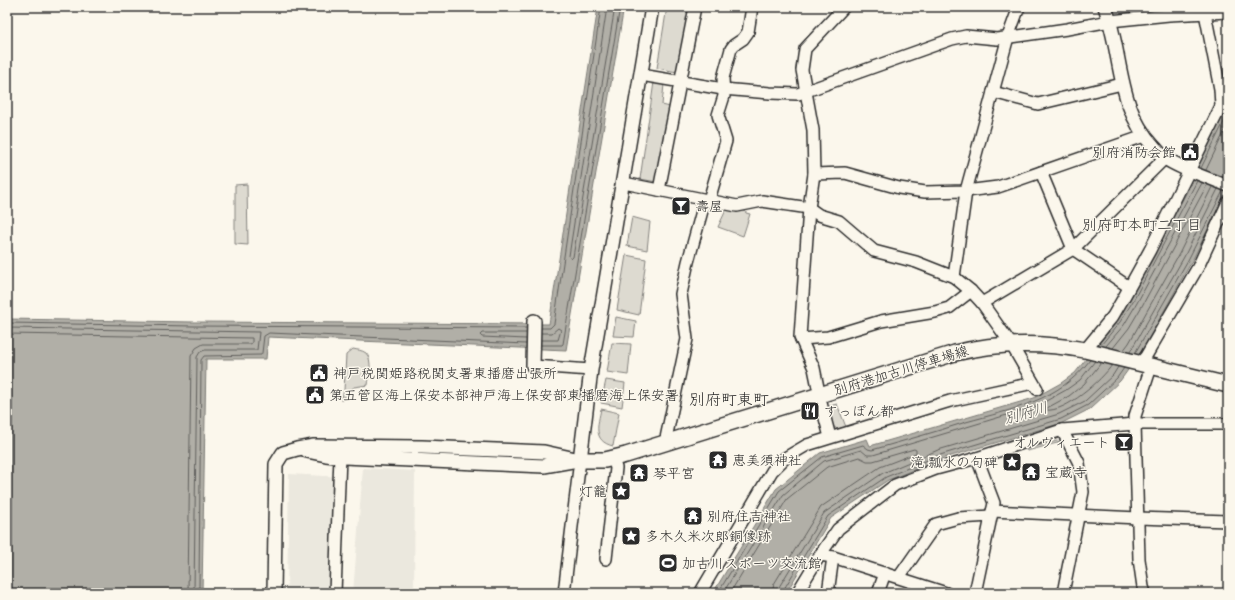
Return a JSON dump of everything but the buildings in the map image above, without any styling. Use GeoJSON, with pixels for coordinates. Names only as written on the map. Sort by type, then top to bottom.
{"type":"FeatureCollection","features":[{"type":"Feature","properties":{"kind":"main road","name":"別府港加古川停車場線"},"geometry":{"type":"LineString","coordinates":[[580,460],[605,460],[613,458],[956,353],[984,347],[1011,344],[1050,344],[1085,350],[1228,385]]}},
{"type":"Feature","properties":{"kind":"street"},"geometry":{"type":"LineString","coordinates":[[564,593],[591,370],[624,183],[652,7]]}},
{"type":"Feature","properties":{"kind":"street"},"geometry":{"type":"LineString","coordinates":[[660,190],[695,7]]}},
{"type":"Feature","properties":{"kind":"street"},"geometry":{"type":"LineString","coordinates":[[665,443],[687,339],[680,294],[688,262],[726,141],[718,115],[724,96],[723,78],[734,45],[743,39],[748,32],[752,7]]}},
{"type":"Feature","properties":{"kind":"street"},"geometry":{"type":"LineString","coordinates":[[830,437],[819,395],[814,368],[800,337],[809,208],[814,174],[813,130],[802,70],[805,49],[844,7]]}},
{"type":"Feature","properties":{"kind":"street"},"geometry":{"type":"LineString","coordinates":[[954,277],[966,191],[1008,37],[1019,7]]}},
{"type":"Feature","properties":{"kind":"street"},"geometry":{"type":"LineString","coordinates":[[1106,7],[1122,84],[1131,111],[1144,136],[1165,158],[1190,171],[1228,186]]}},
{"type":"Feature","properties":{"kind":"street"},"geometry":{"type":"LineString","coordinates":[[641,75],[723,89],[798,94],[952,39],[966,36],[997,39],[1068,29],[1110,21],[1169,15],[1228,12]]}},
{"type":"Feature","properties":{"kind":"street"},"geometry":{"type":"LineString","coordinates":[[1085,350],[1112,316],[1130,288],[1190,171],[1221,106],[1220,89],[1205,13]]}},
{"type":"Feature","properties":{"kind":"street"},"geometry":{"type":"LineString","coordinates":[[993,92],[1038,104],[1122,84]]}},
{"type":"Feature","properties":{"kind":"street"},"geometry":{"type":"LineString","coordinates":[[814,174],[844,173],[899,188],[925,192],[966,191],[998,187],[1144,136]]}},
{"type":"Feature","properties":{"kind":"street"},"geometry":{"type":"LineString","coordinates":[[982,303],[1072,249],[1165,158]]}},
{"type":"Feature","properties":{"kind":"street"},"geometry":{"type":"LineString","coordinates":[[1041,172],[1072,249],[1130,288]]}},
{"type":"Feature","properties":{"kind":"street"},"geometry":{"type":"LineString","coordinates":[[624,183],[737,206],[762,201],[809,208],[819,215],[838,220],[874,251],[916,262],[954,277],[982,303],[1011,344],[1035,386],[950,401],[830,437],[807,445],[785,458],[772,471],[700,593]]}},
{"type":"Feature","properties":{"kind":"street"},"geometry":{"type":"LineString","coordinates":[[1145,593],[1139,559],[1135,416],[1146,356],[1198,267],[1228,202]]}},
{"type":"Feature","properties":{"kind":"street"},"geometry":{"type":"LineString","coordinates":[[801,339],[828,337],[881,321],[935,312],[949,308],[970,291]]}},
{"type":"Feature","properties":{"kind":"street"},"geometry":{"type":"LineString","coordinates":[[534,321],[533,366],[591,370]]}},
{"type":"Feature","properties":{"kind":"street"},"geometry":{"type":"LineString","coordinates":[[797,593],[838,529],[895,485],[936,469],[977,458],[1062,430],[1135,424],[1228,424]]}},
{"type":"Feature","properties":{"kind":"street"},"geometry":{"type":"LineString","coordinates":[[1062,430],[1079,463],[1083,492],[1063,593]]}},
{"type":"Feature","properties":{"kind":"street"},"geometry":{"type":"LineString","coordinates":[[274,593],[276,464],[284,454],[297,448],[314,446],[422,447],[544,452],[580,460]]}},
{"type":"Feature","properties":{"kind":"street"},"geometry":{"type":"LineString","coordinates":[[422,447],[422,460]]}},
{"type":"Feature","properties":{"kind":"street"},"geometry":{"type":"LineString","coordinates":[[297,448],[326,455],[544,466],[580,460]]}},
{"type":"Feature","properties":{"kind":"street"},"geometry":{"type":"LineString","coordinates":[[335,593],[340,456]]}},
{"type":"Feature","properties":{"kind":"street"},"geometry":{"type":"LineString","coordinates":[[606,559],[616,468],[613,458]]}},
{"type":"Feature","properties":{"kind":"street"},"geometry":{"type":"LineString","coordinates":[[975,593],[994,504],[977,458]]}},
{"type":"Feature","properties":{"kind":"street"},"geometry":{"type":"LineString","coordinates":[[899,577],[936,524],[958,518],[992,514],[1079,515],[1228,521]]}},
{"type":"Feature","properties":{"kind":"street"},"geometry":{"type":"LineString","coordinates":[[820,555],[833,557],[946,593]]}},
{"type":"Feature","properties":{"kind":"street"},"geometry":{"type":"LineString","coordinates":[[828,593],[833,557]]}},
{"type":"Feature","properties":{"kind":"street"},"geometry":{"type":"LineString","coordinates":[[878,593],[884,573]]}},
{"type":"Feature","properties":{"kind":"shaded area"},"geometry":{"type":"Polygon","coordinates":[[[667,7],[689,7],[677,72],[657,68],[667,7]]]}},
{"type":"Feature","properties":{"kind":"shaded area"},"geometry":{"type":"Polygon","coordinates":[[[1111,7],[1228,8],[1116,14],[1113,13],[1111,7]]]}},
{"type":"Feature","properties":{"kind":"shaded area"},"geometry":{"type":"Polygon","coordinates":[[[654,82],[664,84],[662,105],[670,107],[657,182],[640,179],[654,82]]]}},
{"type":"Feature","properties":{"kind":"shaded area"},"geometry":{"type":"Polygon","coordinates":[[[247,184],[248,245],[235,244],[235,185],[247,184]]]}},
{"type":"Feature","properties":{"kind":"shaded area"},"geometry":{"type":"Polygon","coordinates":[[[727,208],[745,211],[746,213],[750,214],[743,236],[718,227],[727,208]]]}},
{"type":"Feature","properties":{"kind":"shaded area"},"geometry":{"type":"Polygon","coordinates":[[[632,217],[650,222],[647,250],[627,246],[632,217]]]}},
{"type":"Feature","properties":{"kind":"shaded area"},"geometry":{"type":"Polygon","coordinates":[[[626,255],[646,259],[639,315],[617,310],[626,255]]]}},
{"type":"Feature","properties":{"kind":"shaded area"},"geometry":{"type":"Polygon","coordinates":[[[616,317],[636,321],[634,337],[613,336],[616,317]]]}},
{"type":"Feature","properties":{"kind":"shaded area"},"geometry":{"type":"Polygon","coordinates":[[[612,343],[631,344],[628,375],[607,372],[612,343]]]}},
{"type":"Feature","properties":{"kind":"shaded area"},"geometry":{"type":"Polygon","coordinates":[[[353,349],[363,351],[368,356],[370,369],[368,385],[354,387],[341,401],[344,390],[346,355],[353,349]]]}},
{"type":"Feature","properties":{"kind":"shaded area"},"geometry":{"type":"Polygon","coordinates":[[[606,380],[625,383],[622,407],[601,403],[606,380]]]}},
{"type":"Feature","properties":{"kind":"shaded area"},"geometry":{"type":"Polygon","coordinates":[[[837,404],[846,427],[837,429],[833,426],[829,406],[837,404]]]}},
{"type":"Feature","properties":{"kind":"shaded area"},"geometry":{"type":"Polygon","coordinates":[[[601,409],[619,413],[613,446],[606,444],[599,436],[598,426],[601,409]]]}},
{"type":"Feature","properties":{"kind":"shaded area"},"geometry":{"type":"Polygon","coordinates":[[[1057,441],[1061,442],[1027,451],[1026,449],[1057,441]]]}},
{"type":"Feature","properties":{"kind":"shaded area"},"geometry":{"type":"Polygon","coordinates":[[[363,468],[415,471],[414,593],[353,593],[363,468]]]}},
{"type":"Feature","properties":{"kind":"shaded area"},"geometry":{"type":"Polygon","coordinates":[[[289,474],[343,477],[336,593],[287,593],[289,474]]]}},
{"type":"Feature","properties":{"kind":"water"},"geometry":{"type":"Polygon","coordinates":[[[598,7],[624,7],[566,350],[268,337],[266,359],[206,359],[202,593],[7,593],[7,319],[194,322],[549,324],[598,7]]]}},
{"type":"Feature","properties":{"kind":"water","name":"別府川"},"geometry":{"type":"Polygon","coordinates":[[[1228,106],[1228,189],[1192,261],[1141,352],[1120,381],[1090,409],[1062,423],[941,459],[888,480],[831,518],[786,593],[713,593],[776,489],[820,453],[867,439],[870,446],[1034,398],[1061,383],[1075,373],[1117,320],[1130,299],[1193,180],[1198,166],[1228,106]]]}},
{"type":"Feature","properties":{"kind":"place","name":"別府消防会館"},"geometry":{"type":"Point","coordinates":[1190,152]}},
{"type":"Feature","properties":{"kind":"place","name":"壽屋"},"geometry":{"type":"Point","coordinates":[681,206]}},
{"type":"Feature","properties":{"kind":"place","name":"神戸税関姫路税関支署東播磨出張所"},"geometry":{"type":"Point","coordinates":[319,373]}},
{"type":"Feature","properties":{"kind":"place","name":"第五管区海上保安本部神戸海上保安部東播磨海上保安署"},"geometry":{"type":"Point","coordinates":[315,395]}},
{"type":"Feature","properties":{"kind":"place","name":"すっぽん都"},"geometry":{"type":"Point","coordinates":[810,411]}},
{"type":"Feature","properties":{"kind":"place","name":"オルヴィエート"},"geometry":{"type":"Point","coordinates":[1124,442]}},
{"type":"Feature","properties":{"kind":"place","name":"恵美須神社"},"geometry":{"type":"Point","coordinates":[718,460]}},
{"type":"Feature","properties":{"kind":"place","name":"滝 瓢水の句碑"},"geometry":{"type":"Point","coordinates":[1012,462]}},
{"type":"Feature","properties":{"kind":"place","name":"宝蔵寺"},"geometry":{"type":"Point","coordinates":[1031,472]}},
{"type":"Feature","properties":{"kind":"place","name":"琴平宮"},"geometry":{"type":"Point","coordinates":[639,473]}},
{"type":"Feature","properties":{"kind":"place","name":"灯籠"},"geometry":{"type":"Point","coordinates":[621,491]}},
{"type":"Feature","properties":{"kind":"place","name":"別府住吉神社"},"geometry":{"type":"Point","coordinates":[693,516]}},
{"type":"Feature","properties":{"kind":"place","name":"多木久米次郎銅像跡"},"geometry":{"type":"Point","coordinates":[631,536]}},
{"type":"Feature","properties":{"kind":"place","name":"加古川スポーツ交流館"},"geometry":{"type":"Point","coordinates":[668,563]}},
{"type":"Feature","properties":{"kind":"district","name":"別府町本町二丁目"},"geometry":{"type":"Point","coordinates":[1142,225]}},
{"type":"Feature","properties":{"kind":"district","name":"別府町東町"},"geometry":{"type":"Point","coordinates":[729,399]}}]}
